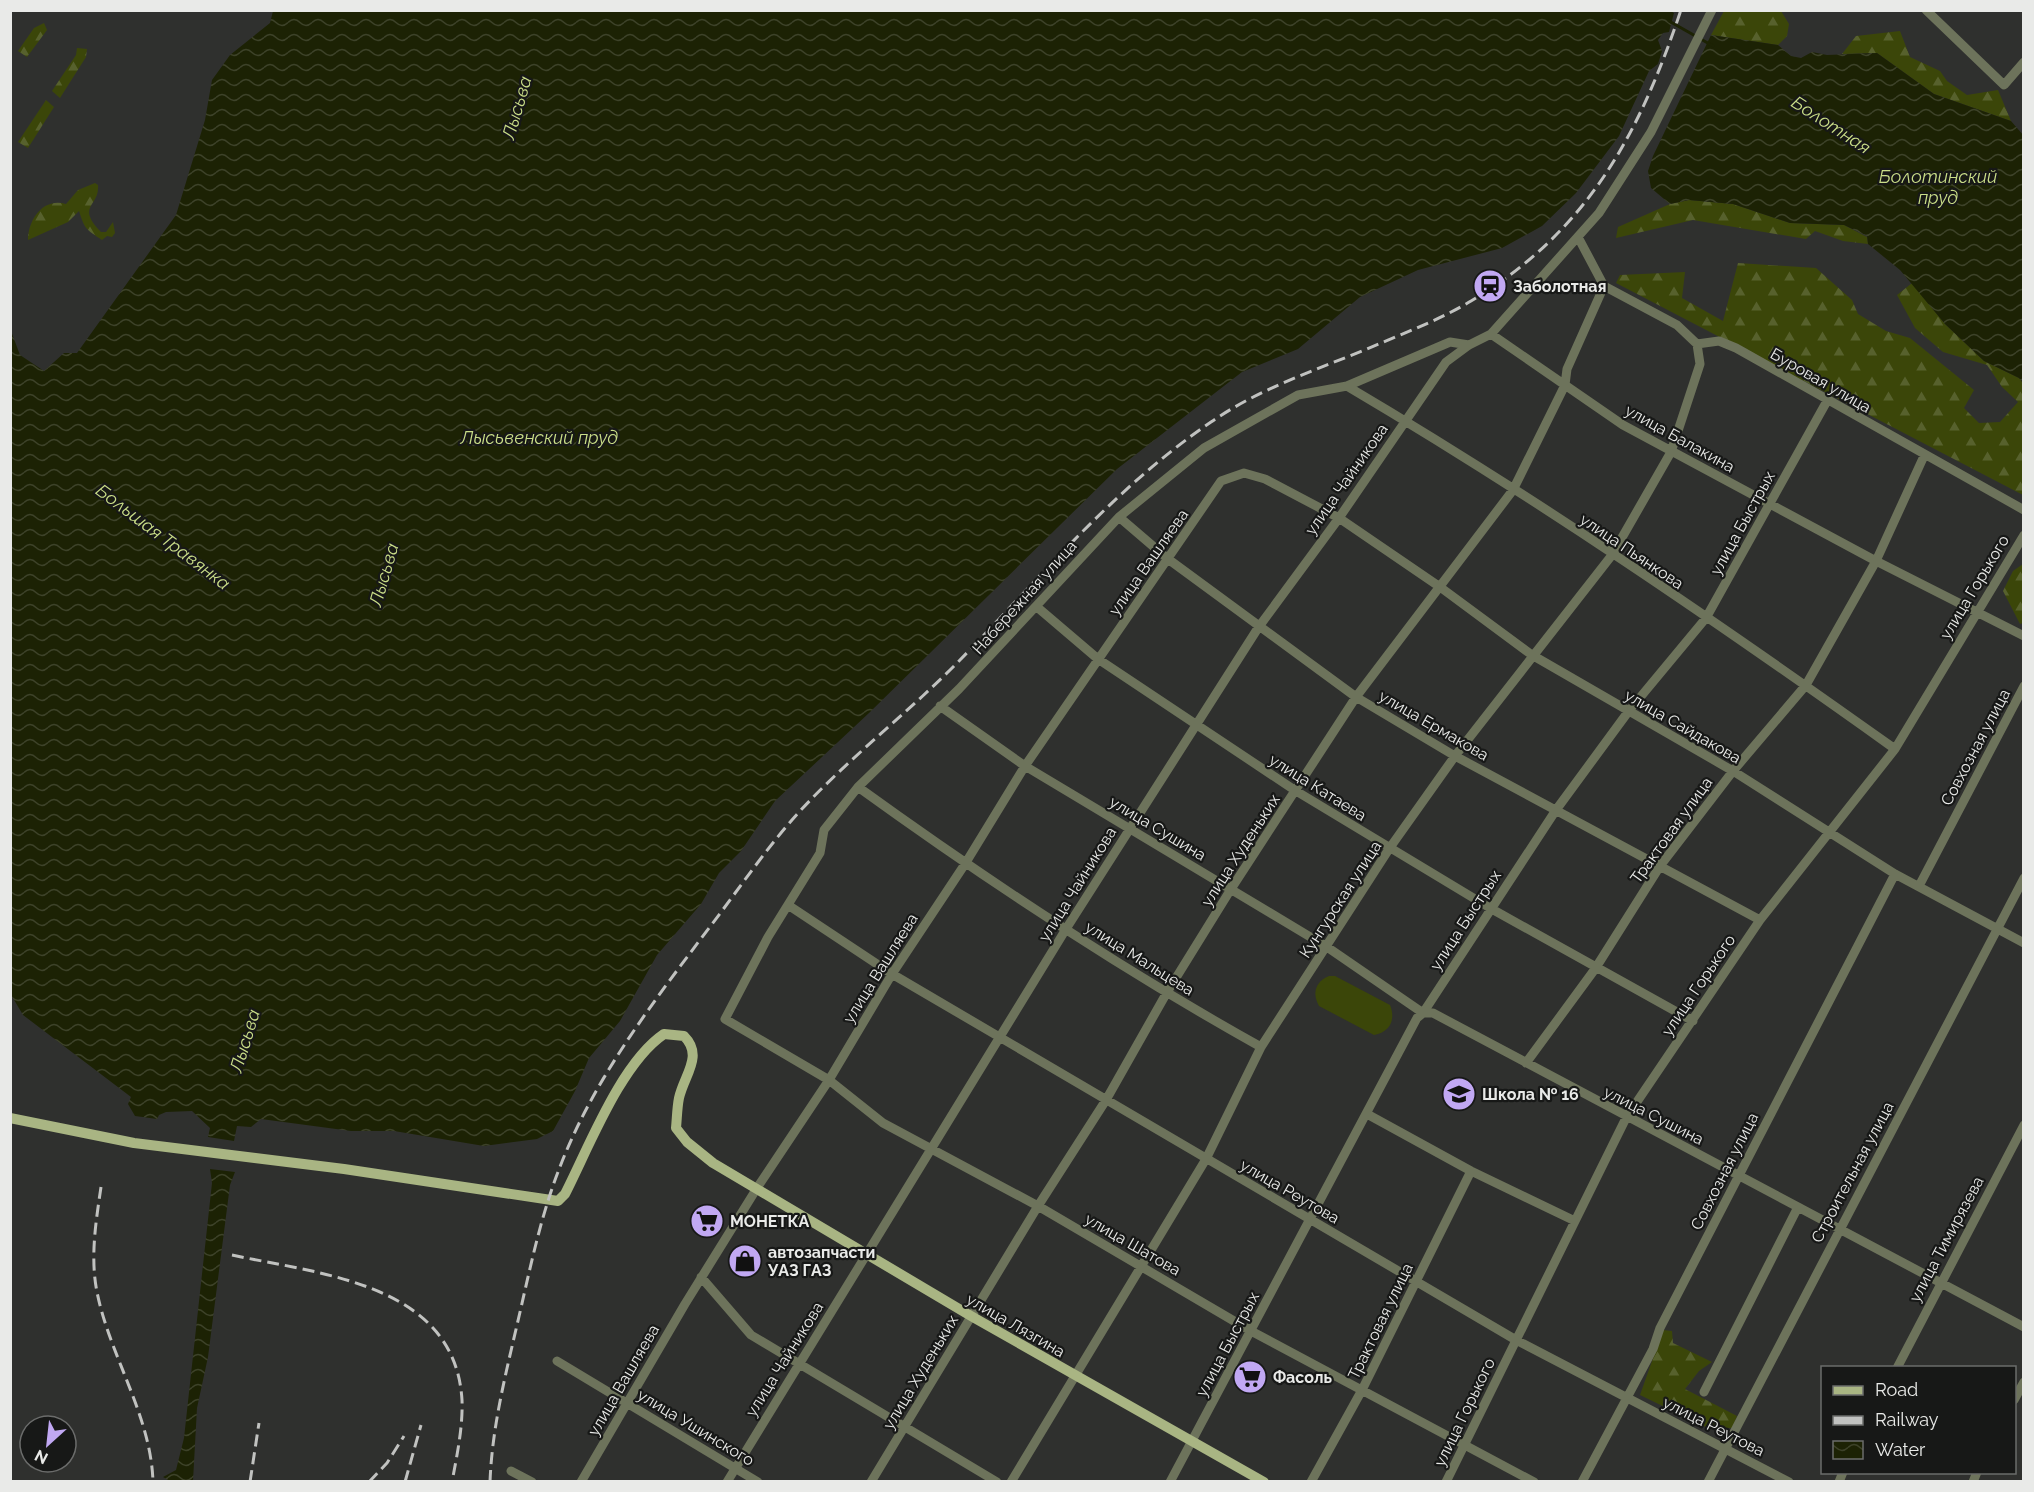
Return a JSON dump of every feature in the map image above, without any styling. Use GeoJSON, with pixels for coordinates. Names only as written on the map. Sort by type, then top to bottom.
{"type":"FeatureCollection","features":[{"type":"Feature","properties":{"kind":"main road","name":"улица Лязгина"},"geometry":{"type":"LineString","coordinates":[[10,1118],[134,1143],[344,1169],[558,1201],[565,1194],[609,1107],[635,1065],[657,1039],[671,1033],[684,1036],[693,1047],[694,1056],[679,1100],[676,1128],[687,1142],[714,1163],[971,1317],[1264,1482]]}},
{"type":"Feature","properties":{"kind":"street"},"geometry":{"type":"LineString","coordinates":[[1926,10],[2004,84],[2024,62]]}},
{"type":"Feature","properties":{"kind":"street"},"geometry":{"type":"LineString","coordinates":[[1491,334],[1599,213],[1651,132],[1710,13]]}},
{"type":"Feature","properties":{"kind":"street"},"geometry":{"type":"LineString","coordinates":[[1578,237],[1604,286],[1677,325],[1697,344]]}},
{"type":"Feature","properties":{"kind":"street","name":"улица Худеньких"},"geometry":{"type":"LineString","coordinates":[[871,1482],[1038,1206],[1106,1100],[1166,993],[1231,889],[1356,697],[1513,490],[1565,385],[1567,369],[1604,286]]}},
{"type":"Feature","properties":{"kind":"street","name":"улица Чайникова"},"geometry":{"type":"LineString","coordinates":[[727,1482],[1066,929],[1197,727],[1258,628],[1339,518],[1446,362],[1469,345],[1491,334]]}},
{"type":"Feature","properties":{"kind":"street","name":"улица Балакина"},"geometry":{"type":"LineString","coordinates":[[1491,334],[1623,425],[1876,561],[2024,636]]}},
{"type":"Feature","properties":{"kind":"street","name":"Буровая улица"},"geometry":{"type":"LineString","coordinates":[[1697,344],[1719,341],[1736,348],[1924,456],[2024,510]]}},
{"type":"Feature","properties":{"kind":"street","name":"Набережная улица"},"geometry":{"type":"LineString","coordinates":[[725,1019],[788,905],[820,853],[824,830],[858,788],[1037,608],[1090,545],[1119,517],[1204,448],[1254,418],[1299,395],[1347,386],[1450,342],[1469,345]]}},
{"type":"Feature","properties":{"kind":"street","name":"Кунгурская улица"},"geometry":{"type":"LineString","coordinates":[[1011,1482],[1206,1160],[1261,1047],[1389,849],[1455,756],[1612,555],[1671,452],[1700,364],[1697,344]]}},
{"type":"Feature","properties":{"kind":"street","name":"улица Пьянкова"},"geometry":{"type":"LineString","coordinates":[[1347,386],[1406,420],[1612,555],[1806,685],[1896,749]]}},
{"type":"Feature","properties":{"kind":"street","name":"улица Быстрых"},"geometry":{"type":"LineString","coordinates":[[1170,1482],[1417,1018],[1424,1013],[1490,908],[1556,810],[1628,712],[1706,618],[1827,401]]}},
{"type":"Feature","properties":{"kind":"street","name":"Трактовая улица"},"geometry":{"type":"LineString","coordinates":[[1526,1063],[1595,969],[1660,866],[1733,771],[1806,685],[1876,561],[1924,456]]}},
{"type":"Feature","properties":{"kind":"street","name":"улица Сайдакова"},"geometry":{"type":"LineString","coordinates":[[1221,481],[1244,473],[1265,479],[1339,518],[1440,587],[1532,655],[1733,771],[1895,874],[2024,944]]}},
{"type":"Feature","properties":{"kind":"street","name":"улица Вашляева"},"geometry":{"type":"LineString","coordinates":[[581,1482],[701,1277],[829,1080],[892,974],[965,864],[1025,766],[1221,481]]}},
{"type":"Feature","properties":{"kind":"street","name":"улица Ермакова"},"geometry":{"type":"LineString","coordinates":[[1119,517],[1168,559],[1258,628],[1356,697],[1455,756],[1760,920]]}},
{"type":"Feature","properties":{"kind":"street","name":"улица Горького"},"geometry":{"type":"LineString","coordinates":[[1446,1482],[1626,1118],[1760,920],[1896,749],[1976,611],[2024,535]]}},
{"type":"Feature","properties":{"kind":"street","name":"улица Катаева"},"geometry":{"type":"LineString","coordinates":[[1037,608],[1098,659],[1296,791],[1389,849],[1595,969],[1693,1021]]}},
{"type":"Feature","properties":{"kind":"street","name":"Совхозная улица"},"geometry":{"type":"LineString","coordinates":[[1919,886],[2024,686]]}},
{"type":"Feature","properties":{"kind":"street","name":"улица Сушина"},"geometry":{"type":"LineString","coordinates":[[940,706],[1025,766],[1327,947],[1424,1013],[1433,1013],[1626,1118],[1739,1175],[1939,1284],[2024,1327]]}},
{"type":"Feature","properties":{"kind":"street","name":"улица Мальцева"},"geometry":{"type":"LineString","coordinates":[[858,788],[965,864],[1066,929],[1166,993],[1261,1047]]}},
{"type":"Feature","properties":{"kind":"street","name":"Совхозная улица"},"geometry":{"type":"LineString","coordinates":[[1582,1482],[1895,874]]}},
{"type":"Feature","properties":{"kind":"street","name":"Строительная улица"},"geometry":{"type":"LineString","coordinates":[[1708,1482],[2024,878]]}},
{"type":"Feature","properties":{"kind":"street","name":"улица Реутова"},"geometry":{"type":"LineString","coordinates":[[788,905],[892,974],[1516,1340],[1789,1482]]}},
{"type":"Feature","properties":{"kind":"street","name":"улица Шатова"},"geometry":{"type":"LineString","coordinates":[[725,1019],[829,1080],[883,1123],[1038,1206],[1251,1331],[1534,1482]]}},
{"type":"Feature","properties":{"kind":"street"},"geometry":{"type":"LineString","coordinates":[[1367,1114],[1471,1171],[1575,1221]]}},
{"type":"Feature","properties":{"kind":"street","name":"улица Тимирязева"},"geometry":{"type":"LineString","coordinates":[[1898,1366],[2024,1125]]}},
{"type":"Feature","properties":{"kind":"street","name":"Трактовая улица"},"geometry":{"type":"LineString","coordinates":[[1311,1482],[1362,1390],[1471,1171]]}},
{"type":"Feature","properties":{"kind":"street"},"geometry":{"type":"LineString","coordinates":[[1704,1392],[1798,1207]]}},
{"type":"Feature","properties":{"kind":"street"},"geometry":{"type":"LineString","coordinates":[[701,1277],[751,1335],[997,1482]]}},
{"type":"Feature","properties":{"kind":"street","name":"улица Ушинского"},"geometry":{"type":"LineString","coordinates":[[557,1361],[758,1482]]}},
{"type":"Feature","properties":{"kind":"street"},"geometry":{"type":"LineString","coordinates":[[2016,1396],[2024,1382]]}},
{"type":"Feature","properties":{"kind":"street"},"geometry":{"type":"LineString","coordinates":[[512,1471],[532,1482]]}},
{"type":"Feature","properties":{"kind":"green space"},"geometry":{"type":"Polygon","coordinates":[[[1724,11],[1781,11],[1789,24],[1787,36],[1778,45],[1711,35],[1724,11]]]}},
{"type":"Feature","properties":{"kind":"green space"},"geometry":{"type":"Polygon","coordinates":[[[44,23],[47,30],[27,57],[18,51],[34,28],[44,23]]]}},
{"type":"Feature","properties":{"kind":"green space"},"geometry":{"type":"Polygon","coordinates":[[[1900,31],[1910,57],[1940,71],[1947,81],[1967,95],[1998,90],[2011,121],[1934,94],[1877,53],[1842,54],[1856,36],[1900,31]]]}},
{"type":"Feature","properties":{"kind":"green space"},"geometry":{"type":"Polygon","coordinates":[[[77,48],[87,49],[86,57],[60,98],[52,91],[76,55],[77,48]]]}},
{"type":"Feature","properties":{"kind":"green space"},"geometry":{"type":"Polygon","coordinates":[[[46,100],[54,107],[28,148],[18,142],[46,100]]]}},
{"type":"Feature","properties":{"kind":"green space"},"geometry":{"type":"Polygon","coordinates":[[[95,183],[98,185],[98,192],[90,207],[90,216],[101,232],[106,232],[113,222],[115,233],[112,237],[107,236],[102,240],[89,231],[79,211],[68,222],[28,240],[31,225],[38,212],[50,204],[66,204],[78,190],[95,183]]]}},
{"type":"Feature","properties":{"kind":"green space"},"geometry":{"type":"Polygon","coordinates":[[[1689,200],[1733,204],[1790,223],[1844,225],[1867,237],[1868,244],[1843,241],[1815,231],[1806,239],[1693,220],[1616,238],[1618,227],[1670,204],[1689,200]]]}},
{"type":"Feature","properties":{"kind":"green space"},"geometry":{"type":"Polygon","coordinates":[[[1738,263],[1816,268],[1852,300],[1858,314],[1886,331],[1910,338],[1974,390],[1964,408],[1979,423],[2000,422],[2018,402],[2002,387],[1987,365],[1943,352],[1915,328],[1897,295],[1912,283],[1945,324],[1984,361],[2019,378],[2023,383],[2023,495],[1616,283],[1620,275],[1685,272],[1682,298],[1723,321],[1738,263]]]}},
{"type":"Feature","properties":{"kind":"green space"},"geometry":{"type":"Polygon","coordinates":[[[2023,564],[2023,623],[2020,624],[2003,591],[2013,571],[2023,564]]]}},
{"type":"Feature","properties":{"kind":"green space"},"geometry":{"type":"Polygon","coordinates":[[[1335,976],[1390,1005],[1392,1020],[1388,1028],[1374,1035],[1319,1006],[1316,988],[1324,978],[1335,976]]]}},
{"type":"Feature","properties":{"kind":"green space"},"geometry":{"type":"Polygon","coordinates":[[[1663,1330],[1672,1331],[1673,1343],[1712,1362],[1699,1371],[1685,1389],[1737,1416],[1732,1428],[1710,1429],[1640,1395],[1663,1330]]]}},
{"type":"Feature","properties":{"kind":"water","name":"Лысьвенский пруд"},"geometry":{"type":"Polygon","coordinates":[[[1669,10],[1674,13],[1669,32],[1663,33],[1658,40],[1662,51],[1658,64],[1649,71],[1619,136],[1576,193],[1542,226],[1502,248],[1418,270],[1360,297],[1298,349],[1242,372],[1117,469],[869,713],[775,801],[741,851],[719,873],[701,904],[657,955],[620,1021],[589,1058],[575,1091],[553,1131],[537,1139],[484,1146],[394,1131],[351,1131],[261,1119],[251,1127],[237,1126],[234,1141],[208,1137],[210,1128],[192,1111],[166,1112],[159,1115],[157,1119],[135,1116],[128,1104],[131,1097],[23,1015],[10,993],[11,331],[20,355],[44,371],[64,353],[77,353],[176,215],[205,120],[212,80],[230,55],[270,23],[273,11],[1669,10]]]}},
{"type":"Feature","properties":{"kind":"water","name":"Болотинский пруд"},"geometry":{"type":"Polygon","coordinates":[[[1711,35],[1778,45],[1791,56],[1801,58],[1812,52],[1827,55],[1877,53],[1934,94],[2011,121],[2024,136],[2023,383],[2019,378],[1984,361],[1945,324],[1900,270],[1868,244],[1867,236],[1844,225],[1790,223],[1733,204],[1689,200],[1670,204],[1651,188],[1648,171],[1653,156],[1711,35]]]}},
{"type":"Feature","properties":{"kind":"water"},"geometry":{"type":"Polygon","coordinates":[[[210,1169],[235,1172],[230,1185],[208,1357],[197,1408],[193,1481],[170,1481],[163,1477],[176,1470],[184,1438],[212,1183],[210,1169]]]}},
{"type":"Feature","properties":{"kind":"waterway","name":"Болотная"},"geometry":{"type":"LineString","coordinates":[[1669,21],[1713,46]]}},
{"type":"Feature","properties":{"kind":"railway"},"geometry":{"type":"LineString","coordinates":[[490,1482],[493,1442],[500,1403],[530,1267],[551,1191],[572,1139],[605,1075],[624,1045],[776,839],[819,791],[959,661],[1079,535],[1142,476],[1176,448],[1211,422],[1251,398],[1416,328],[1471,301],[1512,274],[1547,244],[1578,211],[1604,176],[1627,139],[1665,56],[1681,10]]}},
{"type":"Feature","properties":{"kind":"railway"},"geometry":{"type":"LineString","coordinates":[[101,1187],[94,1252],[97,1292],[111,1340],[145,1433],[151,1457],[153,1482]]}},
{"type":"Feature","properties":{"kind":"railway"},"geometry":{"type":"LineString","coordinates":[[232,1255],[341,1278],[377,1291],[409,1308],[435,1331],[454,1361],[462,1400],[461,1431],[452,1482]]}},
{"type":"Feature","properties":{"kind":"railway"},"geometry":{"type":"LineString","coordinates":[[250,1482],[259,1423]]}},
{"type":"Feature","properties":{"kind":"railway"},"geometry":{"type":"LineString","coordinates":[[405,1482],[421,1425]]}},
{"type":"Feature","properties":{"kind":"railway"},"geometry":{"type":"LineString","coordinates":[[369,1482],[387,1463],[404,1436]]}},
{"type":"Feature","properties":{"kind":"place","name":"Заболотная"},"geometry":{"type":"Point","coordinates":[1490,286]}},
{"type":"Feature","properties":{"kind":"place","name":"Школа № 16"},"geometry":{"type":"Point","coordinates":[1459,1094]}},
{"type":"Feature","properties":{"kind":"place","name":"МОНЕТКА"},"geometry":{"type":"Point","coordinates":[707,1221]}},
{"type":"Feature","properties":{"kind":"place","name":"автозапчасти УАЗ ГАЗ"},"geometry":{"type":"Point","coordinates":[745,1261]}},
{"type":"Feature","properties":{"kind":"place","name":"Фасоль"},"geometry":{"type":"Point","coordinates":[1250,1377]}},
{"type":"Feature","properties":{"kind":"water label","name":"Лысьва"},"geometry":{"type":"Point","coordinates":[517,108]}},
{"type":"Feature","properties":{"kind":"water label","name":"Большая Травянка"},"geometry":{"type":"Point","coordinates":[163,537]}},
{"type":"Feature","properties":{"kind":"water label","name":"Лысьва"},"geometry":{"type":"Point","coordinates":[384,575]}},
{"type":"Feature","properties":{"kind":"water label","name":"Лысьва"},"geometry":{"type":"Point","coordinates":[245,1041]}}]}
